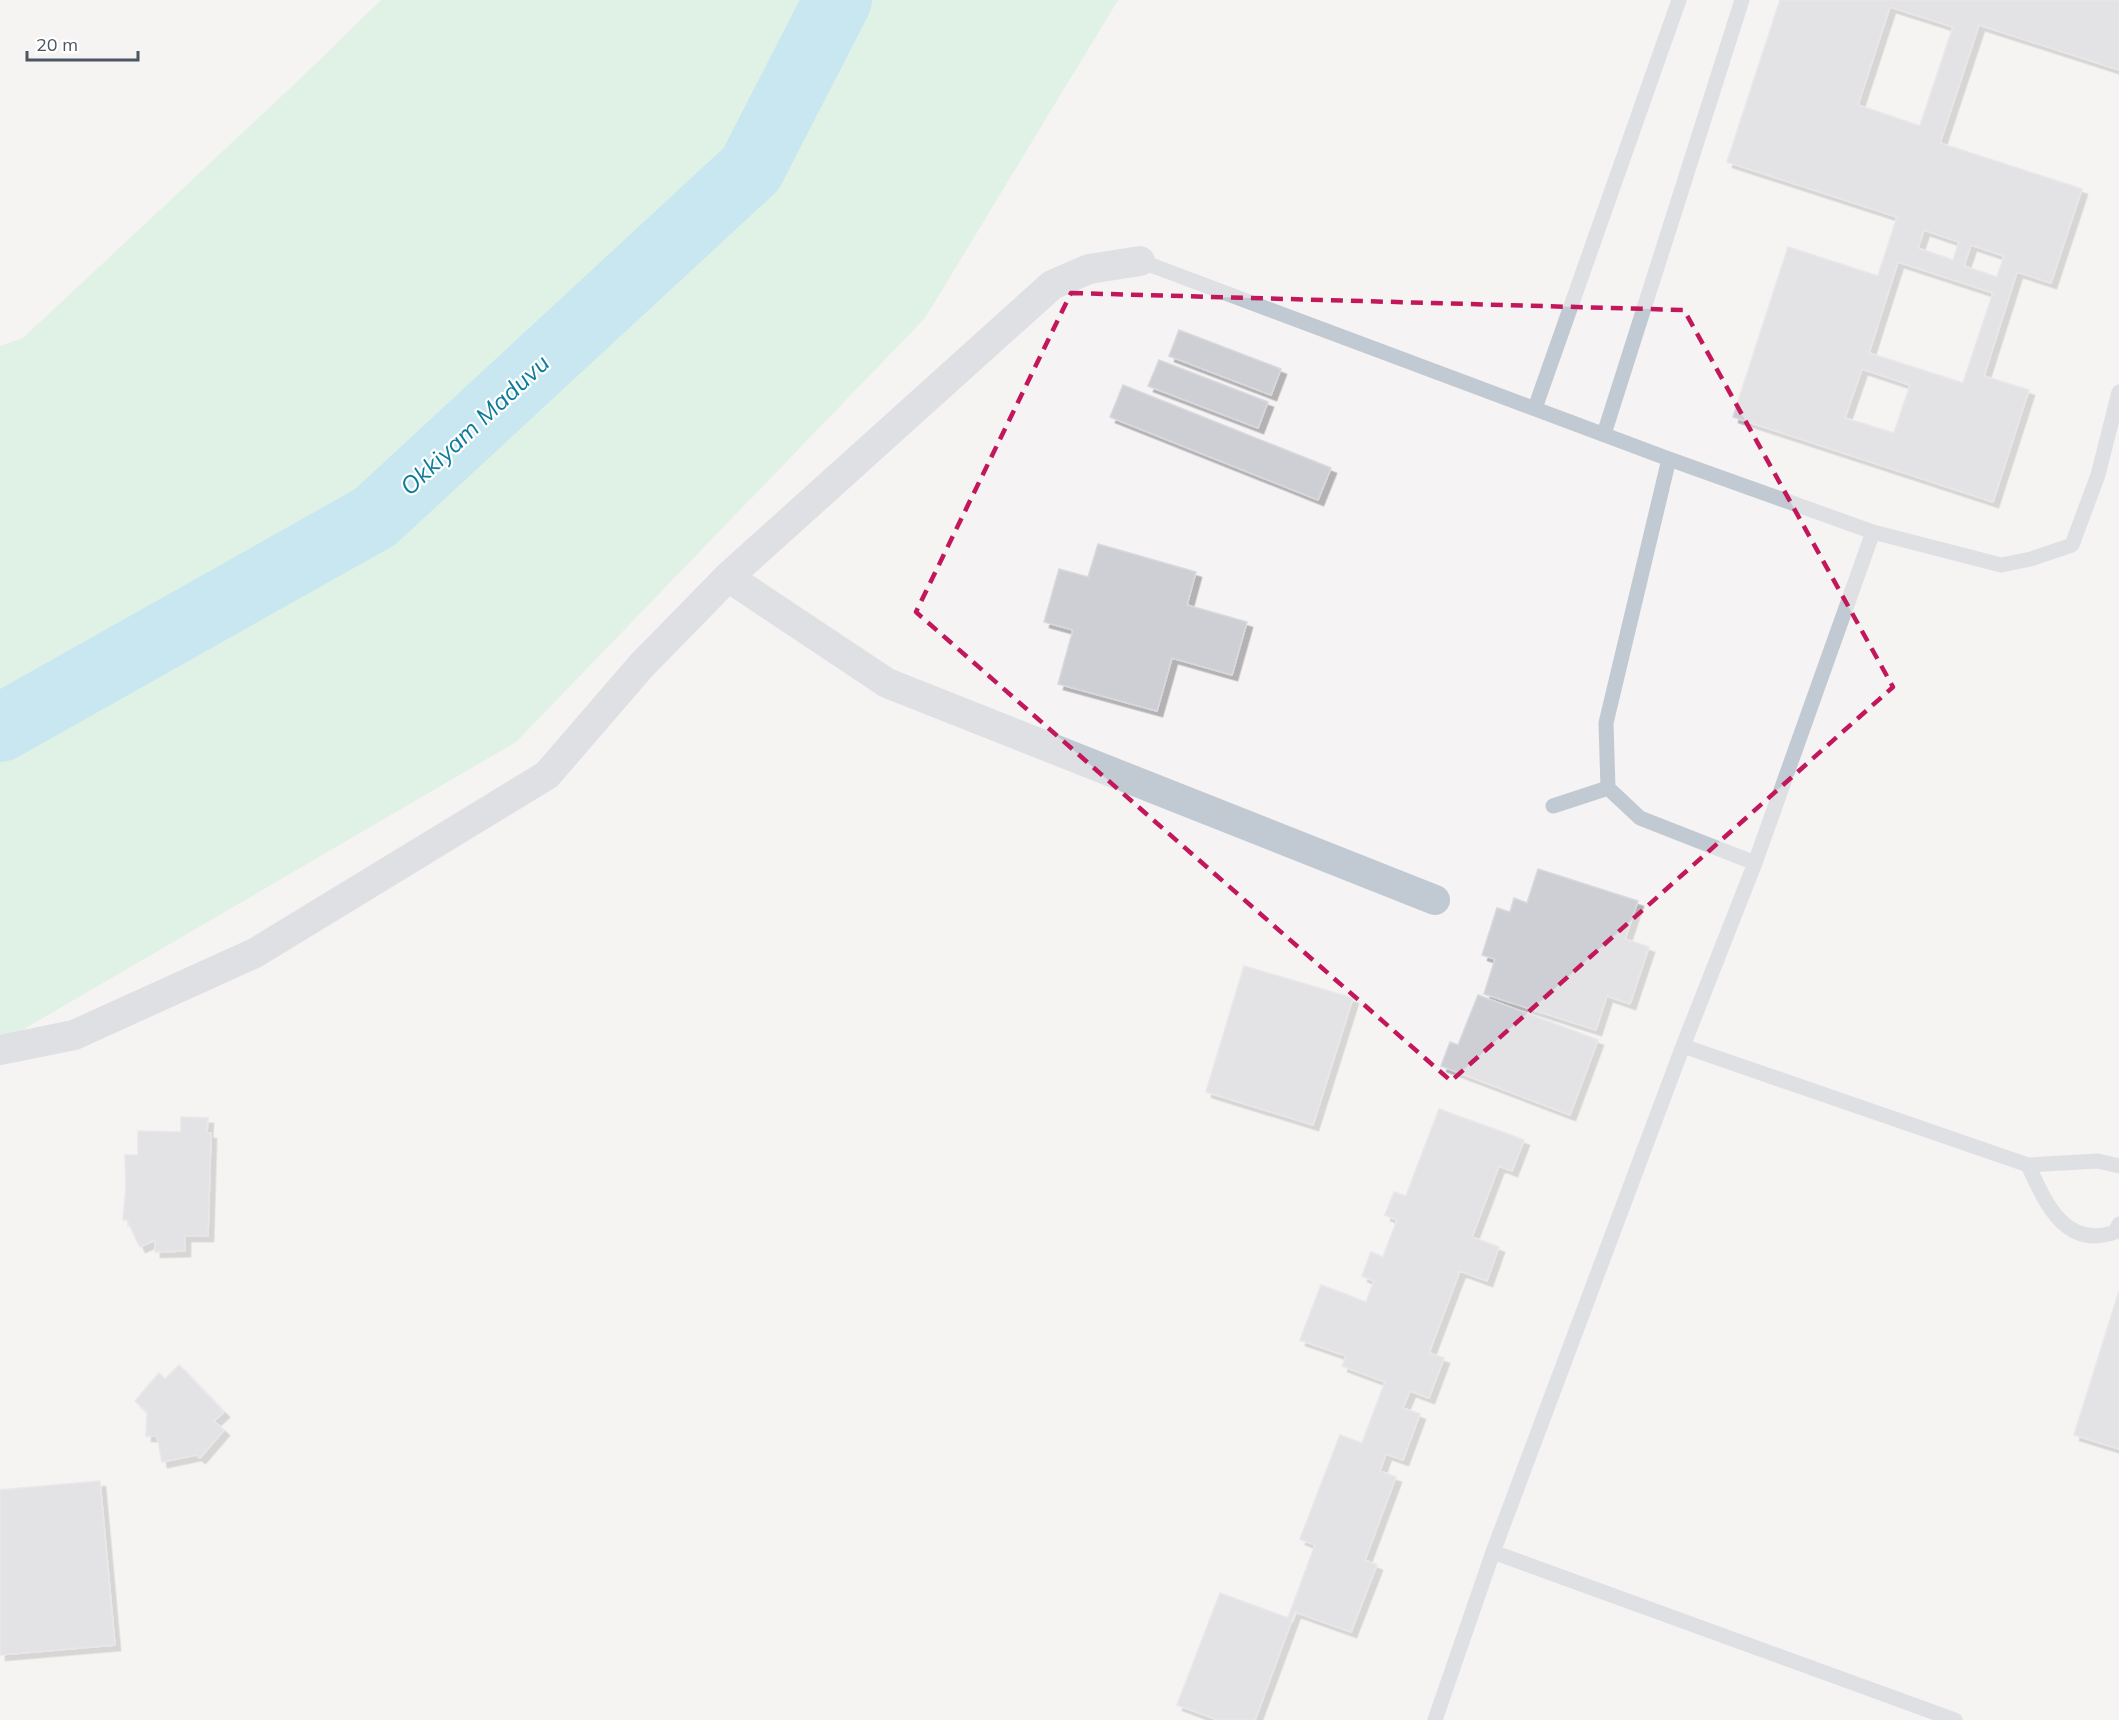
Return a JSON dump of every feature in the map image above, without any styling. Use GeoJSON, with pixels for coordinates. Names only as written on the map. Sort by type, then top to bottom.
{"type":"FeatureCollection","features":[{"type":"Feature","properties":{"kind":"street"},"geometry":{"type":"LineString","coordinates":[[0,1050],[74,1035],[255,953],[547,775],[641,666],[728,577],[1052,285],[1089,269],[1140,261]]}},
{"type":"Feature","properties":{"kind":"street"},"geometry":{"type":"LineString","coordinates":[[728,577],[887,683],[1435,900]]}},
{"type":"Feature","properties":{"kind":"lane"},"geometry":{"type":"LineString","coordinates":[[1534,408],[1679,0]]}},
{"type":"Feature","properties":{"kind":"lane"},"geometry":{"type":"LineString","coordinates":[[1604,434],[1742,0]]}},
{"type":"Feature","properties":{"kind":"lane"},"geometry":{"type":"LineString","coordinates":[[1140,261],[1669,459],[1873,532],[2001,564],[2031,559],[2073,545],[2098,475],[2119,392]]}},
{"type":"Feature","properties":{"kind":"lane"},"geometry":{"type":"LineString","coordinates":[[1669,459],[1606,723],[1608,788],[1640,818],[1755,863]]}},
{"type":"Feature","properties":{"kind":"lane"},"geometry":{"type":"LineString","coordinates":[[1435,1720],[1493,1552],[1683,1046],[1755,863],[1873,532]]}},
{"type":"Feature","properties":{"kind":"lane"},"geometry":{"type":"LineString","coordinates":[[1553,806],[1608,788]]}},
{"type":"Feature","properties":{"kind":"lane"},"geometry":{"type":"LineString","coordinates":[[1683,1046],[2028,1165],[2098,1161],[2119,1166]]}},
{"type":"Feature","properties":{"kind":"lane"},"geometry":{"type":"LineString","coordinates":[[2028,1165],[2045,1202],[2057,1219],[2064,1224],[2079,1233],[2099,1238],[2115,1232],[2119,1224]]}},
{"type":"Feature","properties":{"kind":"lane"},"geometry":{"type":"LineString","coordinates":[[1493,1552],[1955,1720]]}},
{"type":"Feature","properties":{"kind":"highlighted area"},"geometry":{"type":"Polygon","coordinates":[[[1071,293],[1684,310],[1893,687],[1451,1081],[916,612],[1071,293]]]}},
{"type":"Feature","properties":{"kind":"green space"},"geometry":{"type":"Polygon","coordinates":[[[381,0],[1118,0],[925,318],[516,742],[0,1043],[0,346],[23,338],[299,80],[381,0]]]}},
{"type":"Feature","properties":{"kind":"building"},"geometry":{"type":"Polygon","coordinates":[[[1780,0],[2119,0],[2119,70],[1979,25],[1940,143],[2082,189],[2051,283],[2017,272],[1984,376],[2029,390],[1993,502],[1733,417],[1788,247],[1878,276],[1897,217],[1727,162],[1780,0]],[[1890,7],[1858,105],[1920,126],[1953,27],[1890,7]],[[1924,230],[1918,248],[1953,260],[1959,242],[1924,230]],[[1971,245],[1964,266],[1997,277],[2004,256],[1971,245]],[[1898,262],[1869,353],[1963,383],[1993,293],[1898,262]],[[1862,369],[1845,418],[1894,433],[1910,385],[1862,369]]]}},
{"type":"Feature","properties":{"kind":"building"},"geometry":{"type":"Polygon","coordinates":[[[1179,330],[1281,369],[1271,395],[1169,356],[1179,330]]]}},
{"type":"Feature","properties":{"kind":"building"},"geometry":{"type":"Polygon","coordinates":[[[1159,360],[1268,402],[1258,428],[1148,386],[1159,360]]]}},
{"type":"Feature","properties":{"kind":"building"},"geometry":{"type":"Polygon","coordinates":[[[1123,385],[1331,468],[1318,500],[1110,417],[1123,385]]]}},
{"type":"Feature","properties":{"kind":"building"},"geometry":{"type":"Polygon","coordinates":[[[1098,544],[1196,572],[1187,605],[1247,622],[1232,675],[1172,658],[1157,711],[1058,684],[1073,630],[1044,622],[1059,569],[1088,577],[1098,544]]]}},
{"type":"Feature","properties":{"kind":"building"},"geometry":{"type":"Polygon","coordinates":[[[1538,869],[1638,901],[1625,939],[1649,947],[1630,1004],[1607,996],[1596,1030],[1484,994],[1495,959],[1482,955],[1497,908],[1510,912],[1514,898],[1527,903],[1538,869]]]}},
{"type":"Feature","properties":{"kind":"building"},"geometry":{"type":"Polygon","coordinates":[[[1244,966],[1353,998],[1313,1125],[1206,1092],[1244,966]]]}},
{"type":"Feature","properties":{"kind":"building"},"geometry":{"type":"Polygon","coordinates":[[[1478,995],[1598,1040],[1570,1115],[1441,1066],[1450,1042],[1458,1045],[1478,995]]]}},
{"type":"Feature","properties":{"kind":"building"},"geometry":{"type":"Polygon","coordinates":[[[1439,1109],[1524,1140],[1512,1171],[1499,1166],[1472,1237],[1499,1247],[1487,1281],[1460,1271],[1429,1353],[1444,1358],[1429,1398],[1410,1391],[1403,1408],[1420,1414],[1403,1460],[1386,1454],[1380,1471],[1396,1477],[1365,1560],[1377,1565],[1351,1632],[1295,1612],[1255,1720],[1218,1720],[1177,1705],[1220,1593],[1288,1618],[1315,1545],[1300,1539],[1340,1435],[1362,1443],[1385,1382],[1342,1366],[1346,1356],[1300,1340],[1321,1285],[1366,1302],[1374,1281],[1362,1276],[1371,1252],[1383,1257],[1397,1220],[1385,1215],[1394,1192],[1406,1196],[1439,1109]]]}},
{"type":"Feature","properties":{"kind":"building"},"geometry":{"type":"Polygon","coordinates":[[[181,1117],[208,1118],[207,1133],[211,1133],[208,1236],[185,1236],[185,1251],[155,1252],[155,1240],[140,1247],[127,1220],[123,1220],[126,1187],[125,1155],[138,1155],[138,1131],[181,1132],[181,1117]]]}},
{"type":"Feature","properties":{"kind":"building"},"geometry":{"type":"Polygon","coordinates":[[[2119,1291],[2119,1449],[2074,1435],[2119,1291]]]}},
{"type":"Feature","properties":{"kind":"building"},"geometry":{"type":"Polygon","coordinates":[[[179,1365],[224,1412],[214,1421],[224,1430],[200,1458],[196,1455],[162,1462],[157,1436],[146,1436],[147,1412],[135,1401],[159,1373],[165,1379],[179,1365]]]}},
{"type":"Feature","properties":{"kind":"building"},"geometry":{"type":"Polygon","coordinates":[[[100,1481],[115,1645],[0,1655],[0,1490],[100,1481]]]}},
{"type":"Feature","properties":{"kind":"waterway","name":"Okkiyam Maduvu"},"geometry":{"type":"LineString","coordinates":[[0,728],[375,517],[751,169],[838,0]]}}]}
